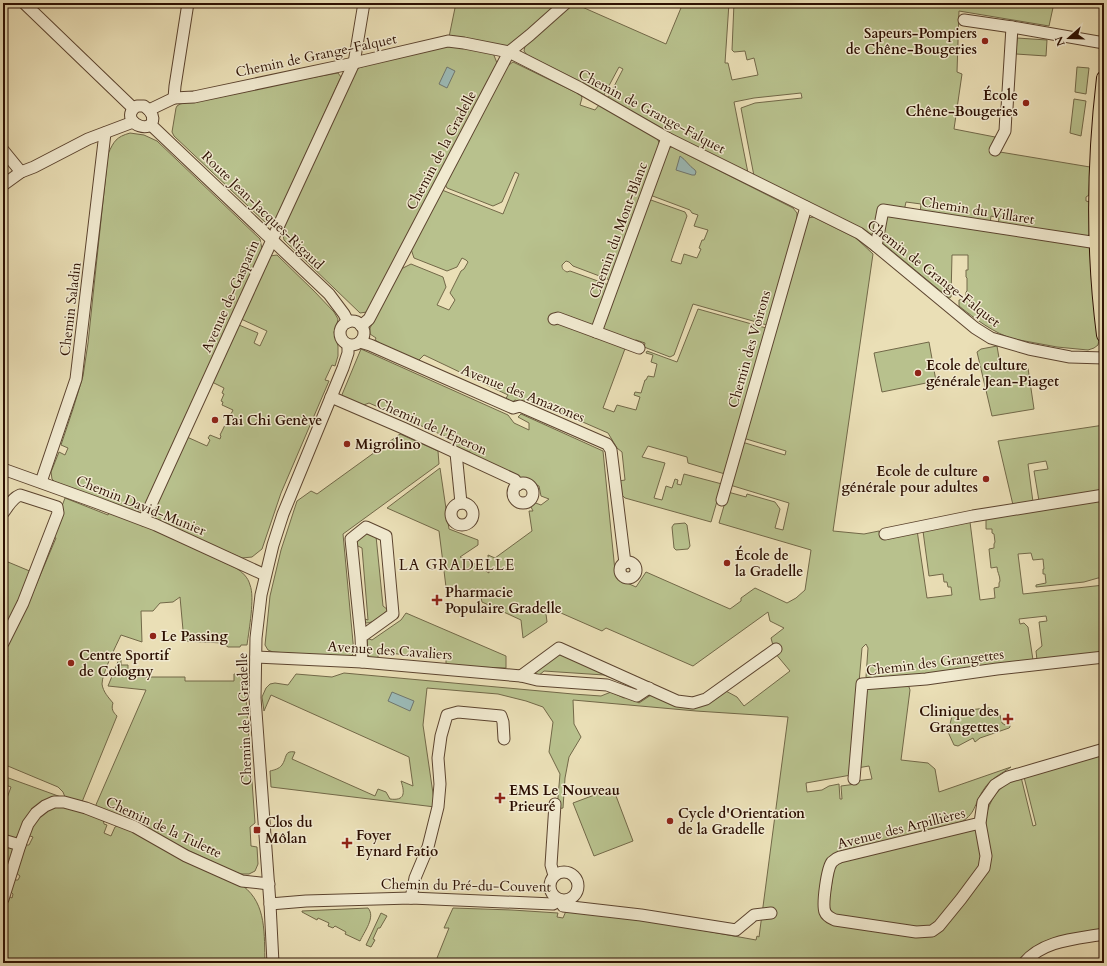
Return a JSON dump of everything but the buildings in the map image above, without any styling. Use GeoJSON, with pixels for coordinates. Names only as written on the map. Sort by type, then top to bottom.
{"type":"FeatureCollection","features":[{"type":"Feature","properties":{"kind":"main road"},"geometry":{"type":"LineString","coordinates":[[1104,78],[1099,121],[1096,221],[1100,243],[1099,285],[1104,335]]}},
{"type":"Feature","properties":{"kind":"street"},"geometry":{"type":"LineString","coordinates":[[24,3],[133,108]]}},
{"type":"Feature","properties":{"kind":"street"},"geometry":{"type":"LineString","coordinates":[[174,98],[174,86],[188,3]]}},
{"type":"Feature","properties":{"kind":"street","name":"Avenue de-Gasparin"},"geometry":{"type":"LineString","coordinates":[[144,520],[354,63],[364,3]]}},
{"type":"Feature","properties":{"kind":"street","name":"Chemin de la Gradelle"},"geometry":{"type":"LineString","coordinates":[[361,326],[368,319],[509,52],[530,36],[566,3]]}},
{"type":"Feature","properties":{"kind":"street"},"geometry":{"type":"LineString","coordinates":[[964,20],[1104,43]]}},
{"type":"Feature","properties":{"kind":"street"},"geometry":{"type":"LineString","coordinates":[[995,150],[1005,131],[1012,27]]}},
{"type":"Feature","properties":{"kind":"street","name":"Chemin de Grange-Falquet"},"geometry":{"type":"LineString","coordinates":[[149,110],[174,98],[194,97],[448,42],[464,43],[509,52],[580,88],[667,138],[849,227],[876,246],[975,328],[992,338],[1050,354],[1070,357],[1104,358]]}},
{"type":"Feature","properties":{"kind":"street"},"geometry":{"type":"LineString","coordinates":[[144,106],[149,110],[153,117],[153,123],[148,127],[142,127],[133,122],[130,116],[133,108],[144,106]]}},
{"type":"Feature","properties":{"kind":"street"},"geometry":{"type":"LineString","coordinates":[[3,185],[21,172],[34,167],[88,139],[133,122]]}},
{"type":"Feature","properties":{"kind":"street","name":"Route Jean-Jacques-Rigaud"},"geometry":{"type":"LineString","coordinates":[[151,125],[330,294],[348,322]]}},
{"type":"Feature","properties":{"kind":"street","name":"Chemin Saladin"},"geometry":{"type":"LineString","coordinates":[[41,482],[76,379],[105,133]]}},
{"type":"Feature","properties":{"kind":"street","name":"Chemin du Mont-Blanc"},"geometry":{"type":"LineString","coordinates":[[596,332],[667,138]]}},
{"type":"Feature","properties":{"kind":"street"},"geometry":{"type":"LineString","coordinates":[[3,150],[21,172]]}},
{"type":"Feature","properties":{"kind":"street","name":"Chemin des Voirons"},"geometry":{"type":"LineString","coordinates":[[722,500],[806,207]]}},
{"type":"Feature","properties":{"kind":"street","name":"Chemin du Villaret"},"geometry":{"type":"LineString","coordinates":[[876,246],[882,210],[1100,243]]}},
{"type":"Feature","properties":{"kind":"street"},"geometry":{"type":"LineString","coordinates":[[554,319],[558,318],[638,348]]}},
{"type":"Feature","properties":{"kind":"street"},"geometry":{"type":"LineString","coordinates":[[348,322],[355,322],[361,326],[364,336],[360,342],[355,345],[348,345],[342,340],[340,333],[342,326],[348,322]]}},
{"type":"Feature","properties":{"kind":"street","name":"Avenue des Amazones"},"geometry":{"type":"LineString","coordinates":[[360,342],[370,345],[513,408],[520,406],[610,446],[625,563]]}},
{"type":"Feature","properties":{"kind":"street","name":"Chemin de la Gradelle"},"geometry":{"type":"LineString","coordinates":[[273,963],[269,884],[256,713],[256,638],[261,595],[273,545],[283,514],[343,368],[348,353],[348,345]]}},
{"type":"Feature","properties":{"kind":"street","name":"Chemin de l'Eperon"},"geometry":{"type":"LineString","coordinates":[[331,398],[398,426],[515,480],[518,485]]}},
{"type":"Feature","properties":{"kind":"street"},"geometry":{"type":"LineString","coordinates":[[456,453],[461,503]]}},
{"type":"Feature","properties":{"kind":"street","name":"Chemin David-Munier"},"geometry":{"type":"LineString","coordinates":[[3,469],[144,520],[265,575]]}},
{"type":"Feature","properties":{"kind":"street"},"geometry":{"type":"LineString","coordinates":[[3,513],[13,499],[20,494],[57,507],[58,513],[24,603],[3,643]]}},
{"type":"Feature","properties":{"kind":"street"},"geometry":{"type":"LineString","coordinates":[[886,534],[973,516],[1104,495]]}},
{"type":"Feature","properties":{"kind":"street"},"geometry":{"type":"LineString","coordinates":[[361,637],[394,614],[386,536],[366,527],[351,539],[361,637],[362,662]]}},
{"type":"Feature","properties":{"kind":"street"},"geometry":{"type":"LineString","coordinates":[[521,676],[559,648],[677,701],[693,703],[706,699],[776,649]]}},
{"type":"Feature","properties":{"kind":"street","name":"Avenue des Cavaliers"},"geometry":{"type":"LineString","coordinates":[[256,657],[362,662],[521,676],[537,680],[607,685],[637,696],[649,688]]}},
{"type":"Feature","properties":{"kind":"street","name":"Chemin des Grangettes"},"geometry":{"type":"LineString","coordinates":[[854,779],[862,684],[926,680],[997,668],[1104,657]]}},
{"type":"Feature","properties":{"kind":"street"},"geometry":{"type":"LineString","coordinates":[[411,898],[415,878],[428,847],[438,807],[440,784],[438,758],[447,715],[458,712],[501,716],[503,722],[504,739]]}},
{"type":"Feature","properties":{"kind":"street","name":"Avenue des Arpillières"},"geometry":{"type":"LineString","coordinates":[[980,823],[840,857],[832,862],[828,869],[824,911],[830,918],[835,920],[916,932],[932,931],[939,926],[984,868],[986,856],[980,823],[983,802],[995,785],[1008,777],[1104,749]]}},
{"type":"Feature","properties":{"kind":"street","name":"Chemin de la Tulette"},"geometry":{"type":"LineString","coordinates":[[3,898],[28,824],[45,806],[54,802],[64,802],[86,808],[135,827],[186,856],[242,881],[269,884]]}},
{"type":"Feature","properties":{"kind":"street"},"geometry":{"type":"LineString","coordinates":[[555,804],[551,865],[555,876]]}},
{"type":"Feature","properties":{"kind":"street"},"geometry":{"type":"LineString","coordinates":[[3,840],[20,845]]}},
{"type":"Feature","properties":{"kind":"street"},"geometry":{"type":"LineString","coordinates":[[562,872],[571,874],[577,880],[578,885],[576,894],[569,899],[560,900],[555,897],[550,884],[555,876],[562,872]]}},
{"type":"Feature","properties":{"kind":"street","name":"Chemin du Pré-du-Couvent"},"geometry":{"type":"LineString","coordinates":[[270,904],[373,898],[411,898],[552,904],[560,900],[563,906],[677,920],[736,930],[754,915],[771,913]]}},
{"type":"Feature","properties":{"kind":"street"},"geometry":{"type":"LineString","coordinates":[[1024,963],[1031,955],[1048,945],[1104,934]]}},
{"type":"Feature","properties":{"kind":"green space"},"geometry":{"type":"Polygon","coordinates":[[[456,3],[555,3],[557,5],[513,45],[505,47],[454,36],[449,37],[456,3]]]}},
{"type":"Feature","properties":{"kind":"green space"},"geometry":{"type":"Polygon","coordinates":[[[573,3],[666,44],[683,3],[729,3],[725,63],[728,63],[732,80],[758,75],[754,58],[747,60],[745,51],[734,52],[732,50],[734,3],[1054,3],[1049,26],[959,11],[957,72],[962,74],[954,129],[995,137],[993,149],[1000,152],[1090,167],[1089,195],[1086,197],[1086,201],[1090,202],[1090,233],[1088,237],[998,225],[999,218],[991,216],[990,224],[920,213],[921,204],[906,202],[904,211],[881,208],[875,237],[857,226],[754,176],[741,108],[755,103],[802,98],[801,93],[754,98],[734,102],[748,173],[695,147],[608,98],[623,69],[619,67],[604,95],[527,55],[524,51],[525,46],[573,3]]]}},
{"type":"Feature","properties":{"kind":"green space"},"geometry":{"type":"Polygon","coordinates":[[[1017,38],[1047,40],[1046,56],[1016,54],[1017,38]]]}},
{"type":"Feature","properties":{"kind":"green space"},"geometry":{"type":"Polygon","coordinates":[[[458,46],[493,53],[497,63],[367,312],[360,313],[284,240],[282,230],[349,83],[358,68],[431,48],[458,46]]]}},
{"type":"Feature","properties":{"kind":"green space"},"geometry":{"type":"Polygon","coordinates":[[[513,62],[581,95],[582,98],[580,105],[595,110],[599,105],[657,138],[660,145],[610,280],[573,266],[566,261],[562,265],[562,268],[567,272],[570,271],[609,285],[593,328],[554,314],[550,315],[548,319],[551,323],[554,324],[558,321],[626,346],[603,408],[614,412],[617,405],[636,410],[640,397],[634,395],[635,392],[641,393],[645,380],[648,376],[654,377],[657,364],[651,362],[653,355],[646,353],[647,351],[677,362],[698,309],[766,328],[725,474],[688,463],[687,457],[648,446],[642,457],[665,463],[654,498],[662,500],[666,486],[672,488],[675,479],[678,480],[677,484],[681,485],[684,474],[722,484],[711,522],[625,498],[621,494],[619,481],[625,480],[622,452],[617,448],[608,433],[530,399],[521,402],[515,400],[511,403],[505,400],[508,395],[424,355],[418,361],[386,347],[375,340],[376,338],[370,334],[370,328],[401,269],[411,264],[443,277],[446,287],[437,305],[449,310],[455,300],[450,293],[461,271],[468,262],[462,258],[457,267],[447,271],[414,258],[411,249],[442,190],[503,214],[519,174],[515,172],[502,202],[493,206],[447,188],[445,184],[506,67],[513,62]]]}},
{"type":"Feature","properties":{"kind":"green space"},"geometry":{"type":"Polygon","coordinates":[[[1077,67],[1089,68],[1086,94],[1075,92],[1077,67]]]}},
{"type":"Feature","properties":{"kind":"green space"},"geometry":{"type":"Polygon","coordinates":[[[338,73],[341,77],[274,223],[267,224],[174,136],[172,132],[176,108],[180,104],[221,94],[338,73]]]}},
{"type":"Feature","properties":{"kind":"green space"},"geometry":{"type":"Polygon","coordinates":[[[1074,99],[1086,101],[1081,136],[1070,133],[1074,99]]]}},
{"type":"Feature","properties":{"kind":"green space"},"geometry":{"type":"Polygon","coordinates":[[[130,133],[144,135],[157,141],[260,239],[262,249],[143,509],[135,513],[55,482],[52,479],[51,472],[59,452],[65,455],[68,448],[61,445],[83,376],[88,343],[108,154],[116,140],[130,133]]]}},
{"type":"Feature","properties":{"kind":"green space"},"geometry":{"type":"Polygon","coordinates":[[[672,147],[793,208],[797,213],[797,219],[767,325],[693,304],[674,355],[670,357],[644,347],[645,343],[636,340],[630,342],[602,332],[648,199],[685,212],[687,216],[671,261],[681,264],[684,254],[697,258],[701,249],[699,248],[708,230],[694,226],[698,215],[692,213],[690,210],[650,195],[667,149],[672,147]]]}},
{"type":"Feature","properties":{"kind":"green space"},"geometry":{"type":"Polygon","coordinates":[[[884,214],[1084,243],[1091,248],[1099,340],[1098,345],[1088,350],[1057,347],[1007,337],[985,325],[959,306],[959,300],[966,299],[966,270],[968,270],[968,255],[952,255],[951,297],[949,298],[880,241],[884,214]]]}},
{"type":"Feature","properties":{"kind":"green space"},"geometry":{"type":"Polygon","coordinates":[[[814,217],[856,238],[873,254],[833,531],[864,534],[879,531],[880,537],[917,530],[927,598],[952,595],[951,587],[948,587],[947,582],[944,582],[943,574],[929,576],[923,531],[970,522],[980,600],[995,598],[994,588],[999,587],[1000,581],[997,567],[991,568],[989,549],[994,548],[995,542],[992,529],[986,529],[986,520],[989,517],[1104,499],[1104,578],[1084,582],[1036,587],[1036,585],[1046,583],[1045,574],[1043,574],[1043,559],[1033,560],[1031,553],[1018,554],[1023,594],[1104,585],[1104,653],[1037,660],[1036,651],[1042,646],[1039,622],[1047,621],[1046,616],[1019,619],[1020,624],[1024,623],[1028,627],[1033,660],[959,672],[868,679],[866,677],[868,648],[866,644],[862,648],[851,775],[806,783],[807,792],[822,790],[829,786],[839,784],[840,799],[842,799],[841,786],[856,784],[856,781],[872,779],[869,766],[857,768],[864,688],[908,684],[910,690],[901,760],[928,763],[935,769],[939,792],[1011,767],[986,785],[972,813],[969,817],[958,824],[837,853],[820,912],[924,936],[979,883],[987,812],[995,794],[1003,786],[1021,777],[1033,826],[1036,825],[1024,777],[1104,754],[1104,929],[1031,949],[1017,963],[435,963],[449,928],[444,928],[453,908],[558,913],[557,917],[563,918],[566,911],[640,919],[756,940],[757,936],[759,937],[788,717],[696,711],[573,700],[574,724],[581,737],[569,757],[565,778],[563,808],[557,809],[560,774],[549,752],[553,722],[543,707],[498,694],[427,688],[423,725],[435,807],[271,787],[270,771],[281,766],[287,753],[289,752],[295,752],[292,759],[375,796],[378,789],[386,792],[390,799],[399,799],[403,795],[401,781],[413,786],[409,757],[271,695],[264,711],[262,697],[266,688],[270,684],[275,683],[288,685],[296,674],[332,677],[344,673],[601,696],[611,692],[624,698],[629,696],[639,703],[654,693],[684,706],[724,690],[737,697],[744,706],[790,671],[775,653],[771,638],[784,628],[770,621],[768,612],[693,666],[606,628],[602,631],[545,606],[547,622],[523,638],[521,620],[482,602],[480,592],[471,598],[446,587],[439,531],[387,508],[440,468],[449,529],[478,540],[478,545],[460,557],[475,564],[477,568],[481,568],[489,573],[488,555],[495,558],[532,531],[529,511],[533,511],[531,507],[533,502],[541,505],[549,499],[541,496],[539,486],[471,456],[470,452],[454,446],[456,441],[369,403],[361,406],[341,397],[361,349],[508,415],[514,423],[529,430],[529,423],[518,417],[521,414],[603,451],[615,571],[618,579],[636,587],[646,572],[730,609],[741,601],[741,598],[755,588],[787,603],[796,598],[805,590],[811,550],[719,523],[728,492],[746,497],[747,494],[775,502],[780,509],[775,528],[783,530],[789,503],[730,485],[742,442],[785,455],[786,451],[743,438],[807,218],[814,217]]]}},
{"type":"Feature","properties":{"kind":"green space"},"geometry":{"type":"Polygon","coordinates":[[[277,255],[334,312],[338,319],[334,332],[338,346],[338,356],[335,366],[332,365],[325,380],[329,381],[281,493],[262,549],[252,557],[242,558],[174,529],[157,519],[153,512],[187,437],[207,446],[210,440],[208,438],[210,435],[220,439],[220,435],[233,410],[222,405],[223,402],[221,401],[224,394],[222,393],[224,388],[212,382],[239,325],[258,333],[254,343],[260,346],[267,331],[241,319],[270,256],[277,255]]]}},
{"type":"Feature","properties":{"kind":"green space"},"geometry":{"type":"Polygon","coordinates":[[[929,342],[936,381],[882,392],[874,353],[929,342]]]}},
{"type":"Feature","properties":{"kind":"green space"},"geometry":{"type":"Polygon","coordinates":[[[997,346],[1000,364],[1028,368],[1034,409],[992,416],[977,352],[981,349],[997,346]]]}},
{"type":"Feature","properties":{"kind":"green space"},"geometry":{"type":"Polygon","coordinates":[[[1104,425],[1104,492],[1039,501],[1034,471],[1048,469],[1046,461],[1028,464],[1033,502],[1013,505],[998,441],[1104,425]]]}},
{"type":"Feature","properties":{"kind":"green space"},"geometry":{"type":"Polygon","coordinates":[[[400,434],[438,451],[439,464],[343,534],[354,653],[350,657],[273,652],[268,650],[265,645],[270,596],[281,550],[297,501],[311,491],[317,494],[400,434]]]}},
{"type":"Feature","properties":{"kind":"green space"},"geometry":{"type":"Polygon","coordinates":[[[65,498],[108,515],[110,511],[236,568],[243,573],[248,580],[252,597],[247,645],[241,645],[240,647],[228,647],[223,643],[184,641],[180,597],[173,602],[160,603],[153,611],[141,611],[142,642],[121,635],[107,667],[102,684],[105,692],[113,703],[112,707],[117,716],[82,802],[65,797],[63,792],[58,787],[3,764],[3,659],[5,660],[8,656],[3,654],[31,597],[56,538],[54,537],[62,518],[62,506],[65,498]]]}},
{"type":"Feature","properties":{"kind":"green space"},"geometry":{"type":"Polygon","coordinates":[[[685,523],[687,525],[690,546],[688,549],[676,550],[674,548],[672,527],[674,524],[685,523]]]}},
{"type":"Feature","properties":{"kind":"green space"},"geometry":{"type":"Polygon","coordinates":[[[366,532],[376,536],[383,606],[388,610],[370,623],[363,622],[362,618],[368,620],[362,548],[354,544],[355,538],[366,532]]]}},
{"type":"Feature","properties":{"kind":"green space"},"geometry":{"type":"Polygon","coordinates":[[[8,562],[32,572],[3,634],[3,571],[8,562]]]}},
{"type":"Feature","properties":{"kind":"green space"},"geometry":{"type":"Polygon","coordinates":[[[406,613],[506,656],[506,668],[446,666],[446,659],[379,652],[377,661],[371,659],[368,655],[367,638],[372,640],[401,620],[406,613]]]}},
{"type":"Feature","properties":{"kind":"green space"},"geometry":{"type":"Polygon","coordinates":[[[557,653],[566,653],[636,687],[604,675],[544,671],[537,677],[530,673],[557,653]]]}},
{"type":"Feature","properties":{"kind":"green space"},"geometry":{"type":"Polygon","coordinates":[[[119,659],[121,660],[121,665],[128,665],[128,677],[185,677],[185,681],[234,681],[234,674],[246,674],[246,698],[255,823],[250,827],[251,846],[257,847],[258,864],[255,871],[249,874],[235,872],[185,849],[141,825],[95,807],[146,690],[108,686],[119,659]]]}},
{"type":"Feature","properties":{"kind":"green space"},"geometry":{"type":"Polygon","coordinates":[[[989,708],[1000,715],[1002,723],[1005,725],[1010,723],[1010,727],[980,738],[975,742],[973,738],[958,746],[954,745],[948,732],[952,716],[974,709],[989,708]]]}},
{"type":"Feature","properties":{"kind":"green space"},"geometry":{"type":"Polygon","coordinates":[[[3,776],[61,797],[15,838],[3,836],[3,809],[11,787],[3,784],[3,776]]]}},
{"type":"Feature","properties":{"kind":"green space"},"geometry":{"type":"Polygon","coordinates":[[[613,788],[633,841],[594,856],[573,803],[613,788]]]}},
{"type":"Feature","properties":{"kind":"green space"},"geometry":{"type":"Polygon","coordinates":[[[62,805],[103,819],[104,824],[107,825],[104,833],[111,836],[115,827],[119,825],[243,886],[251,893],[263,921],[265,963],[3,963],[3,912],[8,896],[12,898],[13,894],[9,890],[12,880],[18,880],[20,876],[15,872],[24,845],[29,845],[33,837],[27,835],[32,826],[45,810],[62,805]]]}},
{"type":"Feature","properties":{"kind":"green space"},"geometry":{"type":"Polygon","coordinates":[[[973,830],[977,831],[981,856],[980,864],[942,917],[930,926],[917,928],[836,916],[832,914],[828,907],[835,865],[840,862],[973,830]]]}},
{"type":"Feature","properties":{"kind":"green space"},"geometry":{"type":"Polygon","coordinates":[[[3,843],[13,847],[15,850],[3,889],[3,843]]]}},
{"type":"Feature","properties":{"kind":"green space"},"geometry":{"type":"Polygon","coordinates":[[[368,908],[371,916],[360,941],[345,934],[346,932],[335,926],[333,928],[328,926],[329,923],[318,918],[317,920],[302,912],[302,911],[368,908]]]}},
{"type":"Feature","properties":{"kind":"green space"},"geometry":{"type":"Polygon","coordinates":[[[381,913],[387,916],[380,928],[378,928],[373,939],[375,940],[371,947],[366,945],[381,913]]]}},
{"type":"Feature","properties":{"kind":"water"},"geometry":{"type":"Polygon","coordinates":[[[447,67],[455,71],[447,88],[439,84],[447,67]]]}},
{"type":"Feature","properties":{"kind":"water"},"geometry":{"type":"Polygon","coordinates":[[[680,156],[695,170],[695,175],[676,170],[680,156]]]}},
{"type":"Feature","properties":{"kind":"water"},"geometry":{"type":"Polygon","coordinates":[[[392,692],[414,701],[410,711],[388,701],[392,692]]]}},
{"type":"Feature","properties":{"kind":"tram line"},"geometry":{"type":"LineString","coordinates":[[1104,146],[1102,221],[1104,270]]}},
{"type":"Feature","properties":{"kind":"place","name":"Sapeurs-Pompiers de Chêne-Bougeries"},"geometry":{"type":"Point","coordinates":[985,41]}},
{"type":"Feature","properties":{"kind":"place","name":"École Chêne-Bougeries"},"geometry":{"type":"Point","coordinates":[1026,103]}},
{"type":"Feature","properties":{"kind":"place","name":"Ecole de culture générale Jean-Piaget"},"geometry":{"type":"Point","coordinates":[918,373]}},
{"type":"Feature","properties":{"kind":"place","name":"Tai Chi Genève"},"geometry":{"type":"Point","coordinates":[215,420]}},
{"type":"Feature","properties":{"kind":"place","name":"Migrolino"},"geometry":{"type":"Point","coordinates":[347,444]}},
{"type":"Feature","properties":{"kind":"place","name":"Ecole de culture générale pour adultes"},"geometry":{"type":"Point","coordinates":[986,479]}},
{"type":"Feature","properties":{"kind":"place","name":"École de la Gradelle"},"geometry":{"type":"Point","coordinates":[727,563]}},
{"type":"Feature","properties":{"kind":"place","name":"Pharmacie Populaire Gradelle"},"geometry":{"type":"Point","coordinates":[437,600]}},
{"type":"Feature","properties":{"kind":"place","name":"Le Passing"},"geometry":{"type":"Point","coordinates":[153,636]}},
{"type":"Feature","properties":{"kind":"place","name":"Centre Sportif de Cologny"},"geometry":{"type":"Point","coordinates":[71,663]}},
{"type":"Feature","properties":{"kind":"place","name":"Clinique des Grangettes"},"geometry":{"type":"Point","coordinates":[1008,719]}},
{"type":"Feature","properties":{"kind":"place","name":"EMS Le Nouveau Prieuré"},"geometry":{"type":"Point","coordinates":[500,798]}},
{"type":"Feature","properties":{"kind":"place","name":"Cycle d'Orientation de la Gradelle"},"geometry":{"type":"Point","coordinates":[670,821]}},
{"type":"Feature","properties":{"kind":"place","name":"Clos du Môlan"},"geometry":{"type":"Point","coordinates":[257,830]}},
{"type":"Feature","properties":{"kind":"place","name":"Foyer Eynard Fatio"},"geometry":{"type":"Point","coordinates":[347,843]}},
{"type":"Feature","properties":{"kind":"district","name":"LA GRADELLE"},"geometry":{"type":"Point","coordinates":[457,565]}}]}
